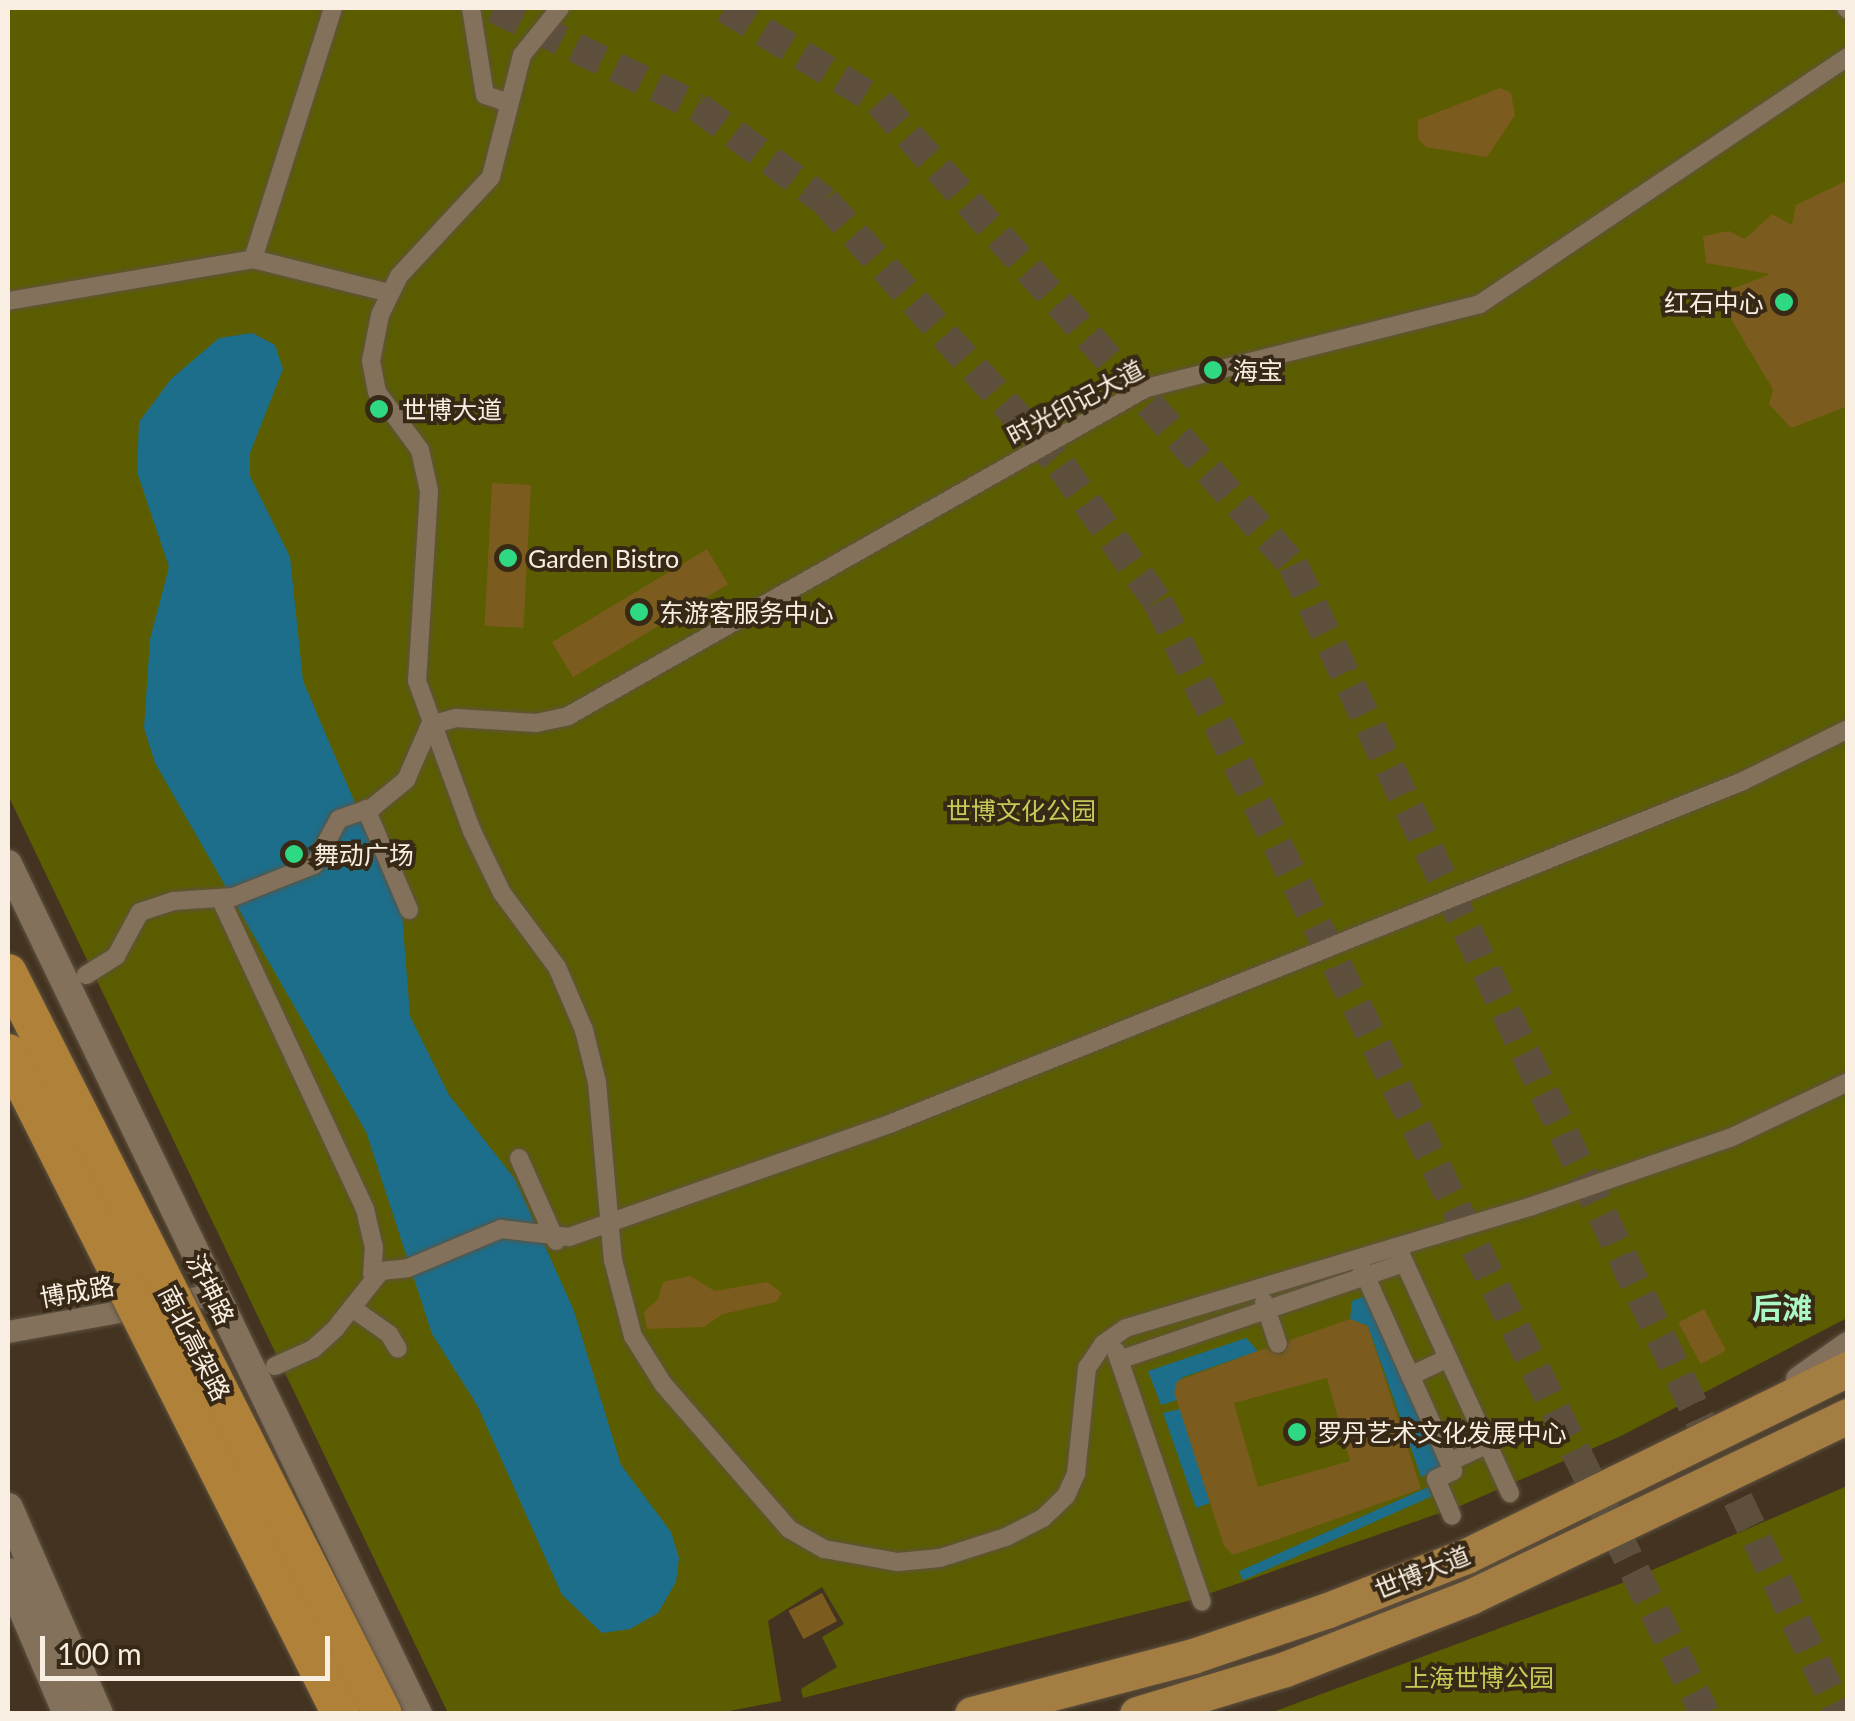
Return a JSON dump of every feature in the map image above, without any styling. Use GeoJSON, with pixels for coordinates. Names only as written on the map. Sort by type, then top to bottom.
{"type":"FeatureCollection","features":[{"type":"Feature","properties":{"kind":"highway","name":"南北高架路"},"geometry":{"type":"LineString","coordinates":[[8,973],[383,1714]]}},
{"type":"Feature","properties":{"kind":"highway","name":"南北高架路"},"geometry":{"type":"LineString","coordinates":[[8,1054],[342,1714]]}},
{"type":"Feature","properties":{"kind":"main road","name":"世博大道"},"geometry":{"type":"LineString","coordinates":[[972,1714],[1193,1656],[1328,1610],[1466,1556],[1754,1412],[1848,1370]]}},
{"type":"Feature","properties":{"kind":"main road","name":"世博大道"},"geometry":{"type":"LineString","coordinates":[[1137,1714],[1286,1669],[1470,1598],[1779,1454],[1848,1416]]}},
{"type":"Feature","properties":{"kind":"main road"},"geometry":{"type":"LineString","coordinates":[[8,1508],[98,1714]]}},
{"type":"Feature","properties":{"kind":"main road"},"geometry":{"type":"LineString","coordinates":[[8,1573],[68,1714]]}},
{"type":"Feature","properties":{"kind":"street"},"geometry":{"type":"LineString","coordinates":[[253,259],[333,8]]}},
{"type":"Feature","properties":{"kind":"street"},"geometry":{"type":"LineString","coordinates":[[471,8],[485,95],[508,102]]}},
{"type":"Feature","properties":{"kind":"street"},"geometry":{"type":"LineString","coordinates":[[560,8],[522,55],[491,178],[389,293],[372,361],[381,401],[420,450],[429,490],[417,681],[430,725],[502,893],[557,967],[584,1030],[597,1082],[609,1221],[633,1336],[663,1384],[789,1529],[860,1559],[940,1558],[1043,1518],[1066,1496],[1076,1474],[1084,1382],[1111,1337],[1358,1257],[1400,1254]]}},
{"type":"Feature","properties":{"kind":"street","name":"时光印记大道"},"geometry":{"type":"LineString","coordinates":[[430,725],[456,718],[536,723],[568,716],[1146,388],[1480,304],[1848,57]]}},
{"type":"Feature","properties":{"kind":"street"},"geometry":{"type":"LineString","coordinates":[[8,301],[253,259],[389,293]]}},
{"type":"Feature","properties":{"kind":"street"},"geometry":{"type":"LineString","coordinates":[[86,975],[116,956],[140,912],[172,901],[220,898],[314,865],[329,830],[406,780],[430,725]]}},
{"type":"Feature","properties":{"kind":"street"},"geometry":{"type":"LineString","coordinates":[[372,1274],[408,1268],[501,1229],[556,1241],[927,1109],[1725,788],[1848,729]]}},
{"type":"Feature","properties":{"kind":"street"},"geometry":{"type":"LineString","coordinates":[[366,809],[409,910]]}},
{"type":"Feature","properties":{"kind":"street","name":"济坤路"},"geometry":{"type":"LineString","coordinates":[[8,864],[418,1714]]}},
{"type":"Feature","properties":{"kind":"street"},"geometry":{"type":"LineString","coordinates":[[220,898],[372,1227],[372,1274],[352,1308],[313,1349],[275,1366]]}},
{"type":"Feature","properties":{"kind":"street"},"geometry":{"type":"LineString","coordinates":[[1119,1360],[1364,1276],[1400,1254],[1730,1138],[1848,1082]]}},
{"type":"Feature","properties":{"kind":"street"},"geometry":{"type":"LineString","coordinates":[[519,1158],[556,1241]]}},
{"type":"Feature","properties":{"kind":"street"},"geometry":{"type":"LineString","coordinates":[[1400,1254],[1510,1492]]}},
{"type":"Feature","properties":{"kind":"street"},"geometry":{"type":"LineString","coordinates":[[1358,1257],[1453,1471],[1436,1479],[1452,1516]]}},
{"type":"Feature","properties":{"kind":"street"},"geometry":{"type":"LineString","coordinates":[[1259,1287],[1278,1344]]}},
{"type":"Feature","properties":{"kind":"street","name":"博成路"},"geometry":{"type":"LineString","coordinates":[[8,1332],[214,1296]]}},
{"type":"Feature","properties":{"kind":"street"},"geometry":{"type":"LineString","coordinates":[[352,1308],[389,1334],[398,1349]]}},
{"type":"Feature","properties":{"kind":"street"},"geometry":{"type":"LineString","coordinates":[[1111,1337],[1202,1602]]}},
{"type":"Feature","properties":{"kind":"street"},"geometry":{"type":"LineString","coordinates":[[1754,1412],[1848,1346]]}},
{"type":"Feature","properties":{"kind":"street"},"geometry":{"type":"LineString","coordinates":[[1410,1376],[1448,1358]]}},
{"type":"Feature","properties":{"kind":"street"},"geometry":{"type":"LineString","coordinates":[[1779,1454],[1848,1430]]}},
{"type":"Feature","properties":{"kind":"street"},"geometry":{"type":"LineString","coordinates":[[1449,1462],[1488,1444]]}},
{"type":"Feature","properties":{"kind":"green space","name":"世博文化公园"},"geometry":{"type":"Polygon","coordinates":[[[8,8],[1847,8],[1847,1318],[1621,1436],[1460,1506],[1188,1601],[803,1698],[801,1689],[837,1667],[822,1637],[844,1624],[822,1587],[768,1621],[781,1701],[714,1714],[448,1713],[8,795],[8,8]]]}},
{"type":"Feature","properties":{"kind":"green space","name":"上海世博公园"},"geometry":{"type":"Polygon","coordinates":[[[1847,1486],[1847,1713],[1270,1713],[1622,1583],[1847,1486]]]}},
{"type":"Feature","properties":{"kind":"water"},"geometry":{"type":"Polygon","coordinates":[[[252,333],[275,345],[283,369],[250,453],[250,476],[290,557],[303,681],[402,913],[410,1016],[449,1095],[515,1179],[574,1311],[621,1465],[671,1532],[679,1558],[676,1582],[658,1613],[630,1629],[602,1633],[562,1595],[477,1405],[432,1334],[366,1132],[155,763],[144,728],[150,639],[169,567],[137,472],[139,422],[171,379],[219,338],[252,333]]]}},
{"type":"Feature","properties":{"kind":"water"},"geometry":{"type":"Polygon","coordinates":[[[1365,1296],[1443,1468],[1421,1477],[1368,1326],[1350,1319],[1352,1301],[1365,1296]]]}},
{"type":"Feature","properties":{"kind":"water"},"geometry":{"type":"Polygon","coordinates":[[[1246,1338],[1258,1351],[1181,1378],[1177,1400],[1161,1405],[1148,1371],[1246,1338]]]}},
{"type":"Feature","properties":{"kind":"water"},"geometry":{"type":"Polygon","coordinates":[[[1180,1409],[1210,1503],[1196,1508],[1163,1413],[1180,1409]]]}},
{"type":"Feature","properties":{"kind":"water"},"geometry":{"type":"Polygon","coordinates":[[[1428,1487],[1432,1496],[1243,1580],[1239,1571],[1428,1487]]]}},
{"type":"Feature","properties":{"kind":"building"},"geometry":{"type":"Polygon","coordinates":[[[1500,88],[1511,93],[1515,115],[1487,157],[1426,147],[1418,139],[1418,120],[1500,88]]]}},
{"type":"Feature","properties":{"kind":"building","name":"红石中心"},"geometry":{"type":"Polygon","coordinates":[[[1848,180],[1848,406],[1791,428],[1769,404],[1773,390],[1717,295],[1770,274],[1706,263],[1703,236],[1729,231],[1745,239],[1772,214],[1792,225],[1796,205],[1848,180]]]}},
{"type":"Feature","properties":{"kind":"building","name":"Garden Bistro"},"geometry":{"type":"Polygon","coordinates":[[[492,483],[531,485],[523,628],[485,626],[492,483]]]}},
{"type":"Feature","properties":{"kind":"building","name":"东游客服务中心"},"geometry":{"type":"Polygon","coordinates":[[[707,549],[728,584],[573,677],[552,642],[707,549]]]}},
{"type":"Feature","properties":{"kind":"building"},"geometry":{"type":"Polygon","coordinates":[[[690,1276],[715,1291],[767,1282],[782,1293],[776,1302],[723,1314],[704,1327],[647,1329],[644,1312],[658,1299],[663,1282],[690,1276]]]}},
{"type":"Feature","properties":{"kind":"building"},"geometry":{"type":"Polygon","coordinates":[[[1704,1309],[1726,1350],[1700,1364],[1678,1323],[1704,1309]]]}},
{"type":"Feature","properties":{"kind":"building"},"geometry":{"type":"Polygon","coordinates":[[[1350,1319],[1368,1326],[1421,1489],[1233,1555],[1224,1546],[1174,1392],[1177,1381],[1266,1348],[1283,1355],[1290,1340],[1350,1319]],[[1327,1378],[1234,1403],[1258,1487],[1350,1461],[1327,1378]]]}},
{"type":"Feature","properties":{"kind":"building"},"geometry":{"type":"Polygon","coordinates":[[[822,1593],[837,1621],[803,1639],[788,1611],[822,1593]]]}},
{"type":"Feature","properties":{"kind":"waterway"},"geometry":{"type":"LineString","coordinates":[[1844,1714],[1848,1710]]}},
{"type":"Feature","properties":{"kind":"tunnel"},"geometry":{"type":"LineString","coordinates":[[494,8],[698,107],[825,201],[1061,466],[1158,602],[1705,1714]]}},
{"type":"Feature","properties":{"kind":"tunnel"},"geometry":{"type":"LineString","coordinates":[[725,8],[879,102],[1293,565],[1840,1714]]}},
{"type":"Feature","properties":{"kind":"place","name":"红石中心"},"geometry":{"type":"Point","coordinates":[1784,302]}},
{"type":"Feature","properties":{"kind":"place","name":"海宝"},"geometry":{"type":"Point","coordinates":[1213,370]}},
{"type":"Feature","properties":{"kind":"place","name":"世博大道"},"geometry":{"type":"Point","coordinates":[379,409]}},
{"type":"Feature","properties":{"kind":"place","name":"Garden Bistro"},"geometry":{"type":"Point","coordinates":[508,558]}},
{"type":"Feature","properties":{"kind":"place","name":"东游客服务中心"},"geometry":{"type":"Point","coordinates":[639,612]}},
{"type":"Feature","properties":{"kind":"place","name":"舞动广场"},"geometry":{"type":"Point","coordinates":[294,854]}},
{"type":"Feature","properties":{"kind":"place","name":"罗丹艺术文化发展中心"},"geometry":{"type":"Point","coordinates":[1297,1432]}},
{"type":"Feature","properties":{"kind":"district","name":"后滩"},"geometry":{"type":"Point","coordinates":[1782,1307]}}]}
